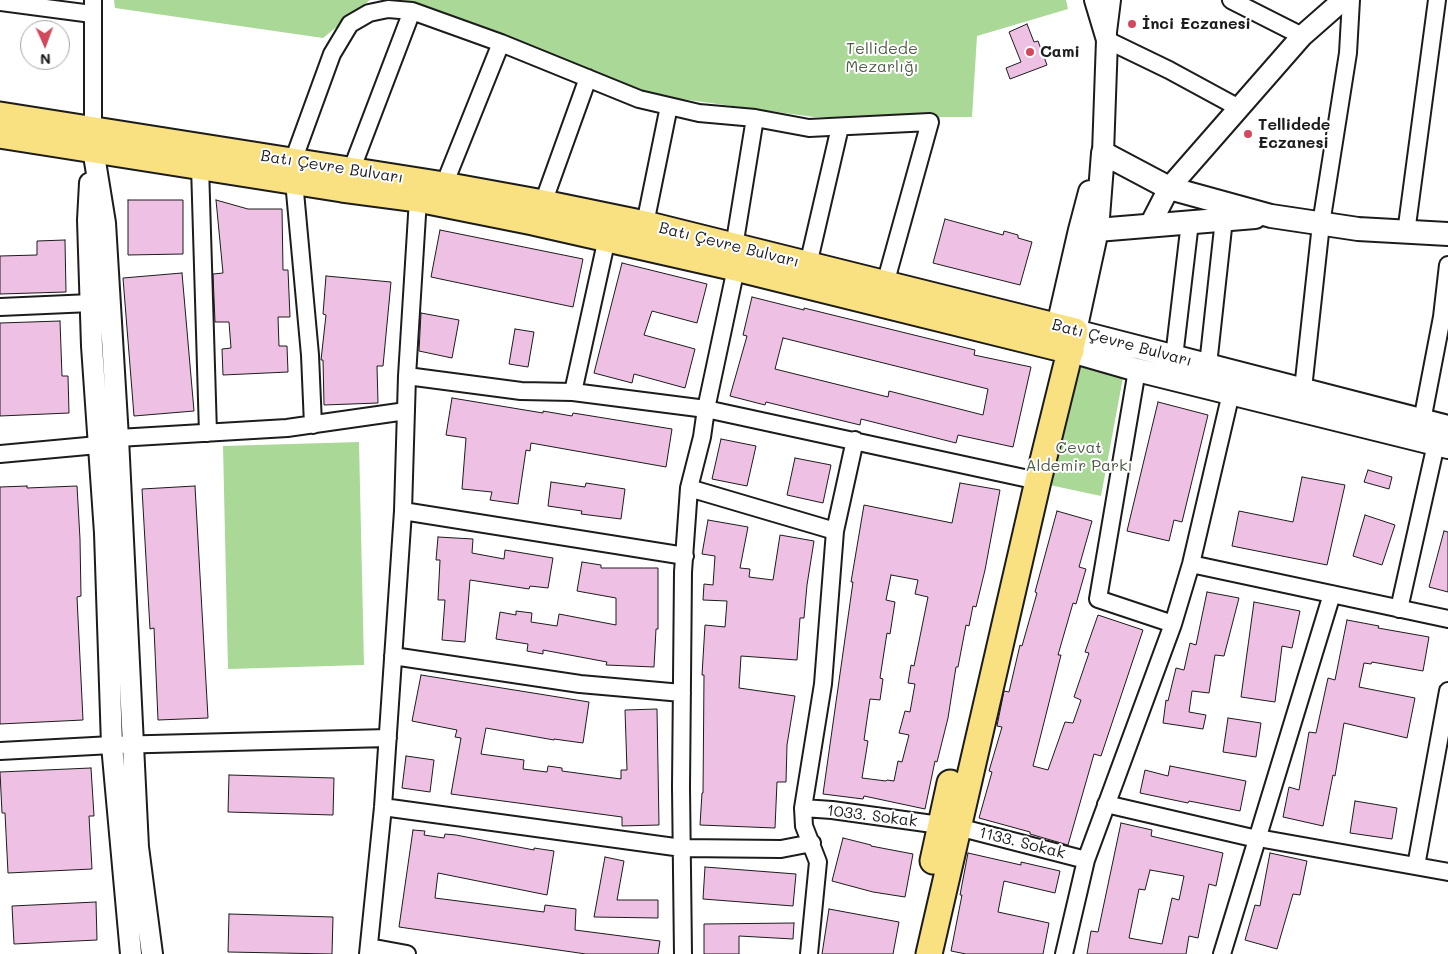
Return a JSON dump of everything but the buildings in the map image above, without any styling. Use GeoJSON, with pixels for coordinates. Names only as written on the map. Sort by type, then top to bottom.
{"type":"FeatureCollection","features":[{"type":"Feature","properties":{"kind":"main road","name":"Batı Çevre Bulvarı"},"geometry":{"type":"LineString","coordinates":[[0,114],[200,166],[294,171],[351,171],[444,185],[645,224],[735,258],[891,308],[1064,339],[1174,356],[1422,421],[1444,439]]}},
{"type":"Feature","properties":{"kind":"main road","name":"Batı Çevre Bulvarı"},"geometry":{"type":"LineString","coordinates":[[0,135],[93,138],[294,171],[342,190],[418,199],[607,238],[735,258],[808,266],[885,284],[1064,339],[1137,370],[1231,393],[1444,439]]}},
{"type":"Feature","properties":{"kind":"main road"},"geometry":{"type":"LineString","coordinates":[[913,954],[949,826],[1064,339],[1103,153],[1169,188],[1271,216],[1320,224],[1448,234]]}},
{"type":"Feature","properties":{"kind":"main road"},"geometry":{"type":"LineString","coordinates":[[1088,230],[1271,216]]}},
{"type":"Feature","properties":{"kind":"main road"},"geometry":{"type":"LineString","coordinates":[[929,954],[949,826]]}},
{"type":"Feature","properties":{"kind":"street"},"geometry":{"type":"LineString","coordinates":[[1095,0],[1107,40],[1169,70],[1239,108]]}},
{"type":"Feature","properties":{"kind":"street"},"geometry":{"type":"LineString","coordinates":[[1103,153],[1107,40],[1112,0]]}},
{"type":"Feature","properties":{"kind":"street"},"geometry":{"type":"LineString","coordinates":[[1231,0],[1302,36]]}},
{"type":"Feature","properties":{"kind":"street"},"geometry":{"type":"LineString","coordinates":[[1150,225],[1169,188],[1302,36],[1343,0]]}},
{"type":"Feature","properties":{"kind":"street"},"geometry":{"type":"LineString","coordinates":[[1303,389],[1320,224],[1348,53],[1351,0]]}},
{"type":"Feature","properties":{"kind":"street"},"geometry":{"type":"LineString","coordinates":[[1406,232],[1437,0]]}},
{"type":"Feature","properties":{"kind":"street"},"geometry":{"type":"LineString","coordinates":[[0,2],[92,7],[93,138],[88,220],[91,302],[98,445],[105,533],[112,745],[131,954]]}},
{"type":"Feature","properties":{"kind":"street"},"geometry":{"type":"LineString","coordinates":[[313,424],[310,355],[294,171],[332,54],[350,24],[369,13],[388,9],[412,11],[501,43],[639,99],[699,113],[755,118],[809,128],[930,122],[885,284]]}},
{"type":"Feature","properties":{"kind":"street"},"geometry":{"type":"LineString","coordinates":[[351,171],[412,11]]}},
{"type":"Feature","properties":{"kind":"street"},"geometry":{"type":"LineString","coordinates":[[407,954],[369,951],[383,807],[403,511],[407,376],[418,199],[444,185],[501,43]]}},
{"type":"Feature","properties":{"kind":"street"},"geometry":{"type":"LineString","coordinates":[[543,203],[588,78]]}},
{"type":"Feature","properties":{"kind":"street"},"geometry":{"type":"LineString","coordinates":[[645,224],[670,106]]}},
{"type":"Feature","properties":{"kind":"street"},"geometry":{"type":"LineString","coordinates":[[683,954],[683,572],[689,488],[702,437],[735,258],[755,118]]}},
{"type":"Feature","properties":{"kind":"street"},"geometry":{"type":"LineString","coordinates":[[808,266],[840,127]]}},
{"type":"Feature","properties":{"kind":"street"},"geometry":{"type":"LineString","coordinates":[[93,138],[105,223],[118,438],[138,847],[152,954]]}},
{"type":"Feature","properties":{"kind":"street"},"geometry":{"type":"LineString","coordinates":[[200,166],[208,432]]}},
{"type":"Feature","properties":{"kind":"street"},"geometry":{"type":"LineString","coordinates":[[1208,365],[1224,219]]}},
{"type":"Feature","properties":{"kind":"street"},"geometry":{"type":"LineString","coordinates":[[1174,356],[1190,222]]}},
{"type":"Feature","properties":{"kind":"street"},"geometry":{"type":"LineString","coordinates":[[573,392],[607,238]]}},
{"type":"Feature","properties":{"kind":"street"},"geometry":{"type":"LineString","coordinates":[[1422,421],[1442,318],[1448,265]]}},
{"type":"Feature","properties":{"kind":"street"},"geometry":{"type":"LineString","coordinates":[[0,307],[91,302]]}},
{"type":"Feature","properties":{"kind":"street"},"geometry":{"type":"LineString","coordinates":[[1137,370],[1098,599],[1173,624]]}},
{"type":"Feature","properties":{"kind":"street"},"geometry":{"type":"LineString","coordinates":[[407,376],[521,391],[573,392],[706,409],[855,440],[1030,480]]}},
{"type":"Feature","properties":{"kind":"street"},"geometry":{"type":"LineString","coordinates":[[1064,954],[1086,860],[1173,624],[1191,564],[1231,393]]}},
{"type":"Feature","properties":{"kind":"street"},"geometry":{"type":"LineString","coordinates":[[0,454],[98,445],[118,438],[287,428],[406,411]]}},
{"type":"Feature","properties":{"kind":"street"},"geometry":{"type":"LineString","coordinates":[[1399,609],[1444,439]]}},
{"type":"Feature","properties":{"kind":"street"},"geometry":{"type":"LineString","coordinates":[[809,954],[818,862],[812,842],[804,826],[803,808],[823,684],[835,531],[855,440]]}},
{"type":"Feature","properties":{"kind":"street"},"geometry":{"type":"LineString","coordinates":[[689,488],[835,531]]}},
{"type":"Feature","properties":{"kind":"street"},"geometry":{"type":"LineString","coordinates":[[403,511],[685,556]]}},
{"type":"Feature","properties":{"kind":"street"},"geometry":{"type":"LineString","coordinates":[[1191,564],[1448,619]]}},
{"type":"Feature","properties":{"kind":"street"},"geometry":{"type":"LineString","coordinates":[[1222,954],[1332,594]]}},
{"type":"Feature","properties":{"kind":"street"},"geometry":{"type":"LineString","coordinates":[[393,656],[580,684],[682,694]]}},
{"type":"Feature","properties":{"kind":"street"},"geometry":{"type":"LineString","coordinates":[[1416,866],[1448,691]]}},
{"type":"Feature","properties":{"kind":"street"},"geometry":{"type":"LineString","coordinates":[[0,750],[133,744],[388,738]]}},
{"type":"Feature","properties":{"kind":"street"},"geometry":{"type":"LineString","coordinates":[[1106,804],[1257,838],[1448,872]]}},
{"type":"Feature","properties":{"kind":"street"},"geometry":{"type":"LineString","coordinates":[[383,807],[682,848],[781,849],[812,842]]}},
{"type":"Feature","properties":{"kind":"street","name":"1033. Sokak"},"geometry":{"type":"LineString","coordinates":[[803,808],[832,810],[949,826]]}},
{"type":"Feature","properties":{"kind":"street","name":"1133. Sokak"},"geometry":{"type":"LineString","coordinates":[[949,826],[1086,860]]}},
{"type":"Feature","properties":{"kind":"green space"},"geometry":{"type":"Polygon","coordinates":[[[114,0],[370,0],[323,38],[115,8],[114,0]]]}},
{"type":"Feature","properties":{"kind":"green space","name":"Tellidede Mezarlığı"},"geometry":{"type":"Polygon","coordinates":[[[380,0],[1066,0],[1068,9],[977,36],[972,117],[814,117],[644,94],[467,26],[380,0]]]}},
{"type":"Feature","properties":{"kind":"green space","name":"Cevat Aldemir Parkı"},"geometry":{"type":"Polygon","coordinates":[[[1068,360],[1124,372],[1101,496],[1045,484],[1068,360]]]}},
{"type":"Feature","properties":{"kind":"green space"},"geometry":{"type":"Polygon","coordinates":[[[359,442],[364,665],[228,669],[223,446],[359,442]]]}},
{"type":"Feature","properties":{"kind":"place","name":"İnci Eczanesi"},"geometry":{"type":"Point","coordinates":[1132,24]}},
{"type":"Feature","properties":{"kind":"place","name":"Cami"},"geometry":{"type":"Point","coordinates":[1030,52]}},
{"type":"Feature","properties":{"kind":"place","name":"Tellidede Eczanesi"},"geometry":{"type":"Point","coordinates":[1248,134]}}]}
